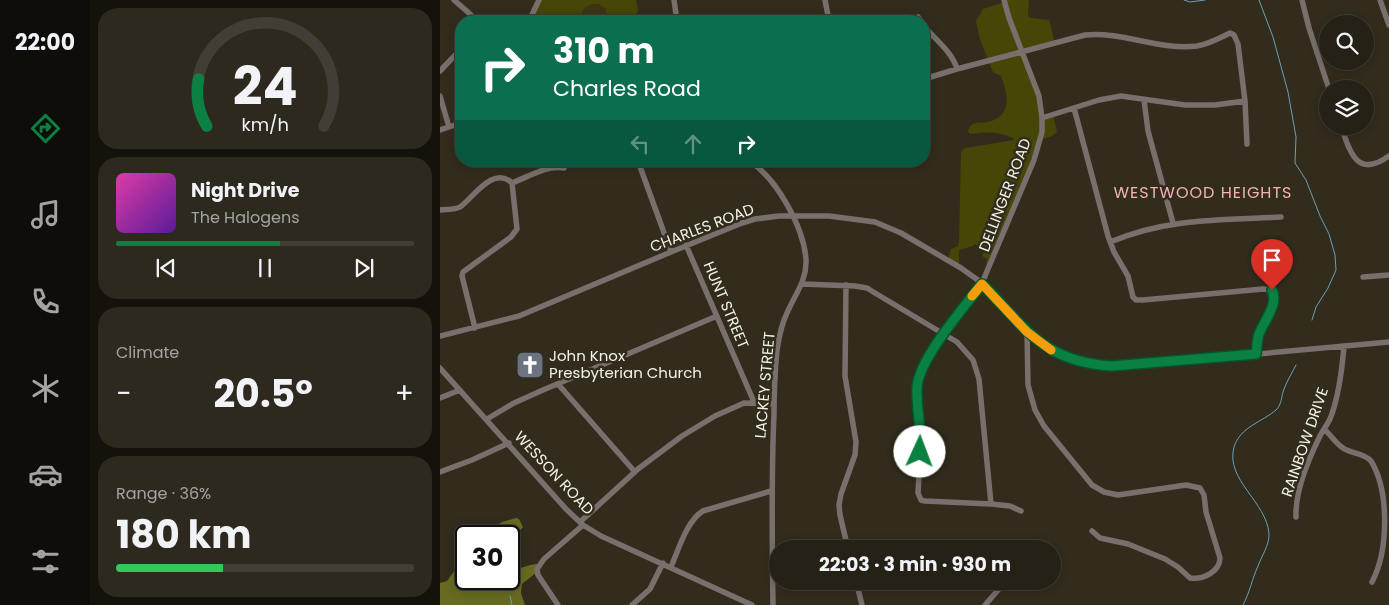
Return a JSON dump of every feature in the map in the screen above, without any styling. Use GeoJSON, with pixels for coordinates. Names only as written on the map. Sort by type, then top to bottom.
{"type":"FeatureCollection","features":[{"type":"Feature","properties":{"kind":"street"},"geometry":{"type":"LineString","coordinates":[[454,0],[471,15]]}},
{"type":"Feature","properties":{"kind":"street"},"geometry":{"type":"LineString","coordinates":[[532,15],[539,0]]}},
{"type":"Feature","properties":{"kind":"street"},"geometry":{"type":"LineString","coordinates":[[674,0],[675,15]]}},
{"type":"Feature","properties":{"kind":"street"},"geometry":{"type":"LineString","coordinates":[[825,0],[828,15]]}},
{"type":"Feature","properties":{"kind":"street","name":"DELLINGER ROAD"},"geometry":{"type":"LineString","coordinates":[[991,504],[925,501],[919,497],[921,439],[917,385],[924,367],[943,333],[982,284],[1034,160],[1040,140],[1042,118],[1039,96],[1004,0]]}},
{"type":"Feature","properties":{"kind":"street"},"geometry":{"type":"LineString","coordinates":[[1380,0],[1389,25]]}},
{"type":"Feature","properties":{"kind":"street"},"geometry":{"type":"LineString","coordinates":[[1304,1],[1309,28],[1325,80]]}},
{"type":"Feature","properties":{"kind":"street"},"geometry":{"type":"LineString","coordinates":[[930,33],[956,63],[957,69]]}},
{"type":"Feature","properties":{"kind":"street"},"geometry":{"type":"LineString","coordinates":[[930,77],[1085,34],[1099,33],[1175,45],[1196,46],[1206,44],[1230,33],[1234,35],[1238,44],[1245,101],[1247,144]]}},
{"type":"Feature","properties":{"kind":"street"},"geometry":{"type":"LineString","coordinates":[[440,71],[455,55]]}},
{"type":"Feature","properties":{"kind":"street"},"geometry":{"type":"LineString","coordinates":[[440,96],[449,127]]}},
{"type":"Feature","properties":{"kind":"street"},"geometry":{"type":"LineString","coordinates":[[1042,118],[1099,100],[1121,96],[1198,106],[1245,101]]}},
{"type":"Feature","properties":{"kind":"street"},"geometry":{"type":"LineString","coordinates":[[1144,100],[1148,132],[1173,223]]}},
{"type":"Feature","properties":{"kind":"street"},"geometry":{"type":"LineString","coordinates":[[1074,108],[1110,242],[1128,276],[1133,298],[1143,300],[1263,289],[1272,290],[1274,292],[1274,300],[1260,332],[1256,354]]}},
{"type":"Feature","properties":{"kind":"street"},"geometry":{"type":"LineString","coordinates":[[440,130],[455,125]]}},
{"type":"Feature","properties":{"kind":"street"},"geometry":{"type":"LineString","coordinates":[[1344,135],[1350,152],[1362,164],[1373,165],[1389,156]]}},
{"type":"Feature","properties":{"kind":"street"},"geometry":{"type":"LineString","coordinates":[[640,167],[670,252]]}},
{"type":"Feature","properties":{"kind":"street","name":"LACKEY STREET"},"geometry":{"type":"LineString","coordinates":[[756,167],[775,184],[800,237],[806,260],[806,270],[802,284],[787,312],[777,348],[771,491],[773,605]]}},
{"type":"Feature","properties":{"kind":"street"},"geometry":{"type":"LineString","coordinates":[[512,184],[547,169],[564,168]]}},
{"type":"Feature","properties":{"kind":"street"},"geometry":{"type":"LineString","coordinates":[[440,210],[458,208],[479,188],[495,179],[505,179],[512,184],[517,230],[511,237],[470,265],[463,272],[462,276],[475,328]]}},
{"type":"Feature","properties":{"kind":"street","name":"CHARLES ROAD"},"geometry":{"type":"LineString","coordinates":[[440,336],[501,322],[524,314],[686,245],[755,219],[791,215],[846,217],[875,222],[901,233],[961,268],[982,284],[1027,332],[1041,344],[1083,362],[1125,366],[1389,342]]}},
{"type":"Feature","properties":{"kind":"street"},"geometry":{"type":"LineString","coordinates":[[1110,242],[1130,234],[1173,223],[1196,220],[1281,217]]}},
{"type":"Feature","properties":{"kind":"street","name":"HUNT STREET"},"geometry":{"type":"LineString","coordinates":[[686,245],[754,402]]}},
{"type":"Feature","properties":{"kind":"street"},"geometry":{"type":"LineString","coordinates":[[1363,277],[1389,275]]}},
{"type":"Feature","properties":{"kind":"street"},"geometry":{"type":"LineString","coordinates":[[802,284],[846,285],[866,288],[943,333],[966,350],[978,371],[991,504],[1010,506],[1021,511]]}},
{"type":"Feature","properties":{"kind":"street"},"geometry":{"type":"LineString","coordinates":[[846,285],[845,376],[856,442],[855,455],[839,505],[846,540]]}},
{"type":"Feature","properties":{"kind":"street"},"geometry":{"type":"LineString","coordinates":[[487,419],[514,403],[717,316]]}},
{"type":"Feature","properties":{"kind":"street"},"geometry":{"type":"LineString","coordinates":[[1027,332],[1028,385],[1032,403],[1044,426],[1092,485],[1110,494],[1125,494],[1186,485],[1197,486],[1204,495],[1206,512],[1220,558],[1220,564],[1212,572],[1193,579],[1171,562],[1128,544],[1100,538],[1092,531]]}},
{"type":"Feature","properties":{"kind":"street","name":"RAINBOW DRIVE"},"geometry":{"type":"LineString","coordinates":[[1296,517],[1299,491],[1312,454],[1330,418],[1335,401],[1344,346]]}},
{"type":"Feature","properties":{"kind":"street","name":"WESSON ROAD"},"geometry":{"type":"LineString","coordinates":[[440,368],[581,524],[601,536],[752,605]]}},
{"type":"Feature","properties":{"kind":"street"},"geometry":{"type":"LineString","coordinates":[[558,384],[635,472]]}},
{"type":"Feature","properties":{"kind":"street"},"geometry":{"type":"LineString","coordinates":[[440,398],[460,390]]}},
{"type":"Feature","properties":{"kind":"street"},"geometry":{"type":"LineString","coordinates":[[558,605],[538,575],[537,569],[544,558],[635,472],[670,444],[735,406],[754,402],[774,404]]}},
{"type":"Feature","properties":{"kind":"street"},"geometry":{"type":"LineString","coordinates":[[1324,429],[1342,448],[1367,457],[1377,470],[1386,490],[1388,501],[1387,530],[1378,571],[1372,582]]}},
{"type":"Feature","properties":{"kind":"street"},"geometry":{"type":"LineString","coordinates":[[440,472],[509,443]]}},
{"type":"Feature","properties":{"kind":"street"},"geometry":{"type":"LineString","coordinates":[[671,567],[692,521],[698,514],[771,491]]}},
{"type":"Feature","properties":{"kind":"street"},"geometry":{"type":"LineString","coordinates":[[632,605],[650,589],[663,563]]}},
{"type":"Feature","properties":{"kind":"street"},"geometry":{"type":"LineString","coordinates":[[858,590],[862,605]]}},
{"type":"Feature","properties":{"kind":"street"},"geometry":{"type":"LineString","coordinates":[[985,605],[998,590]]}},
{"type":"Feature","properties":{"kind":"shaded area"},"geometry":{"type":"Polygon","coordinates":[[[539,0],[636,0],[638,10],[637,15],[532,15],[539,0]]]}},
{"type":"Feature","properties":{"kind":"shaded area"},"geometry":{"type":"Polygon","coordinates":[[[1004,0],[1029,0],[1028,16],[1030,18],[1049,20],[1055,43],[1022,51],[1034,81],[1042,117],[1053,114],[1057,132],[1040,140],[986,266],[987,259],[982,256],[985,248],[975,244],[959,250],[958,266],[948,260],[951,249],[958,246],[959,240],[961,152],[965,148],[1014,140],[997,133],[970,134],[968,131],[971,125],[995,119],[1005,110],[1007,97],[1001,76],[993,72],[980,39],[976,21],[983,9],[1004,2],[1004,0]]]}},
{"type":"Feature","properties":{"kind":"shaded area"},"geometry":{"type":"Polygon","coordinates":[[[516,518],[519,519],[523,527],[520,531],[520,525],[497,525],[503,521],[516,518]]]}},
{"type":"Feature","properties":{"kind":"shaded area"},"geometry":{"type":"Polygon","coordinates":[[[539,564],[537,572],[522,584],[521,593],[525,605],[440,605],[440,583],[447,581],[455,570],[455,590],[520,590],[520,568],[539,564]]]}},
{"type":"Feature","properties":{"kind":"sand"},"geometry":{"type":"Polygon","coordinates":[[[599,4],[606,9],[606,15],[584,15],[582,13],[585,8],[599,4]]]}},
{"type":"Feature","properties":{"kind":"waterway"},"geometry":{"type":"LineString","coordinates":[[1184,0],[1190,2],[1205,0]]}},
{"type":"Feature","properties":{"kind":"waterway"},"geometry":{"type":"LineString","coordinates":[[1259,0],[1273,37],[1288,92],[1296,137],[1295,163],[1306,180],[1329,234],[1335,255],[1336,270],[1328,288],[1316,307],[1312,320]]}},
{"type":"Feature","properties":{"kind":"waterway"},"geometry":{"type":"LineString","coordinates":[[1243,605],[1267,546],[1269,534],[1267,522],[1235,470],[1233,459],[1234,447],[1241,434],[1278,408],[1285,386],[1296,365]]}},
{"type":"Feature","properties":{"kind":"waterway"},"geometry":{"type":"LineString","coordinates":[[510,596],[512,605]]}},
{"type":"Feature","properties":{"kind":"slow traffic"},"geometry":{"type":"LineString","coordinates":[[972,296],[982,284],[1027,332],[1051,350]]}},
{"type":"Feature","properties":{"kind":"place","name":"John Knox Presbyterian Church"},"geometry":{"type":"Point","coordinates":[530,365]}},
{"type":"Feature","properties":{"kind":"district","name":"WESTWOOD HEIGHTS"},"geometry":{"type":"Point","coordinates":[1203,192]}},
{"type":"Feature","properties":{"kind":"route"},"geometry":{"type":"LineString","coordinates":[[920,452],[921,429],[917,395],[920,374],[943,333],[982,284],[1027,332],[1050,350],[1092,364],[1112,366],[1256,354],[1258,338],[1274,300],[1274,292],[1272,290]]}}]}
